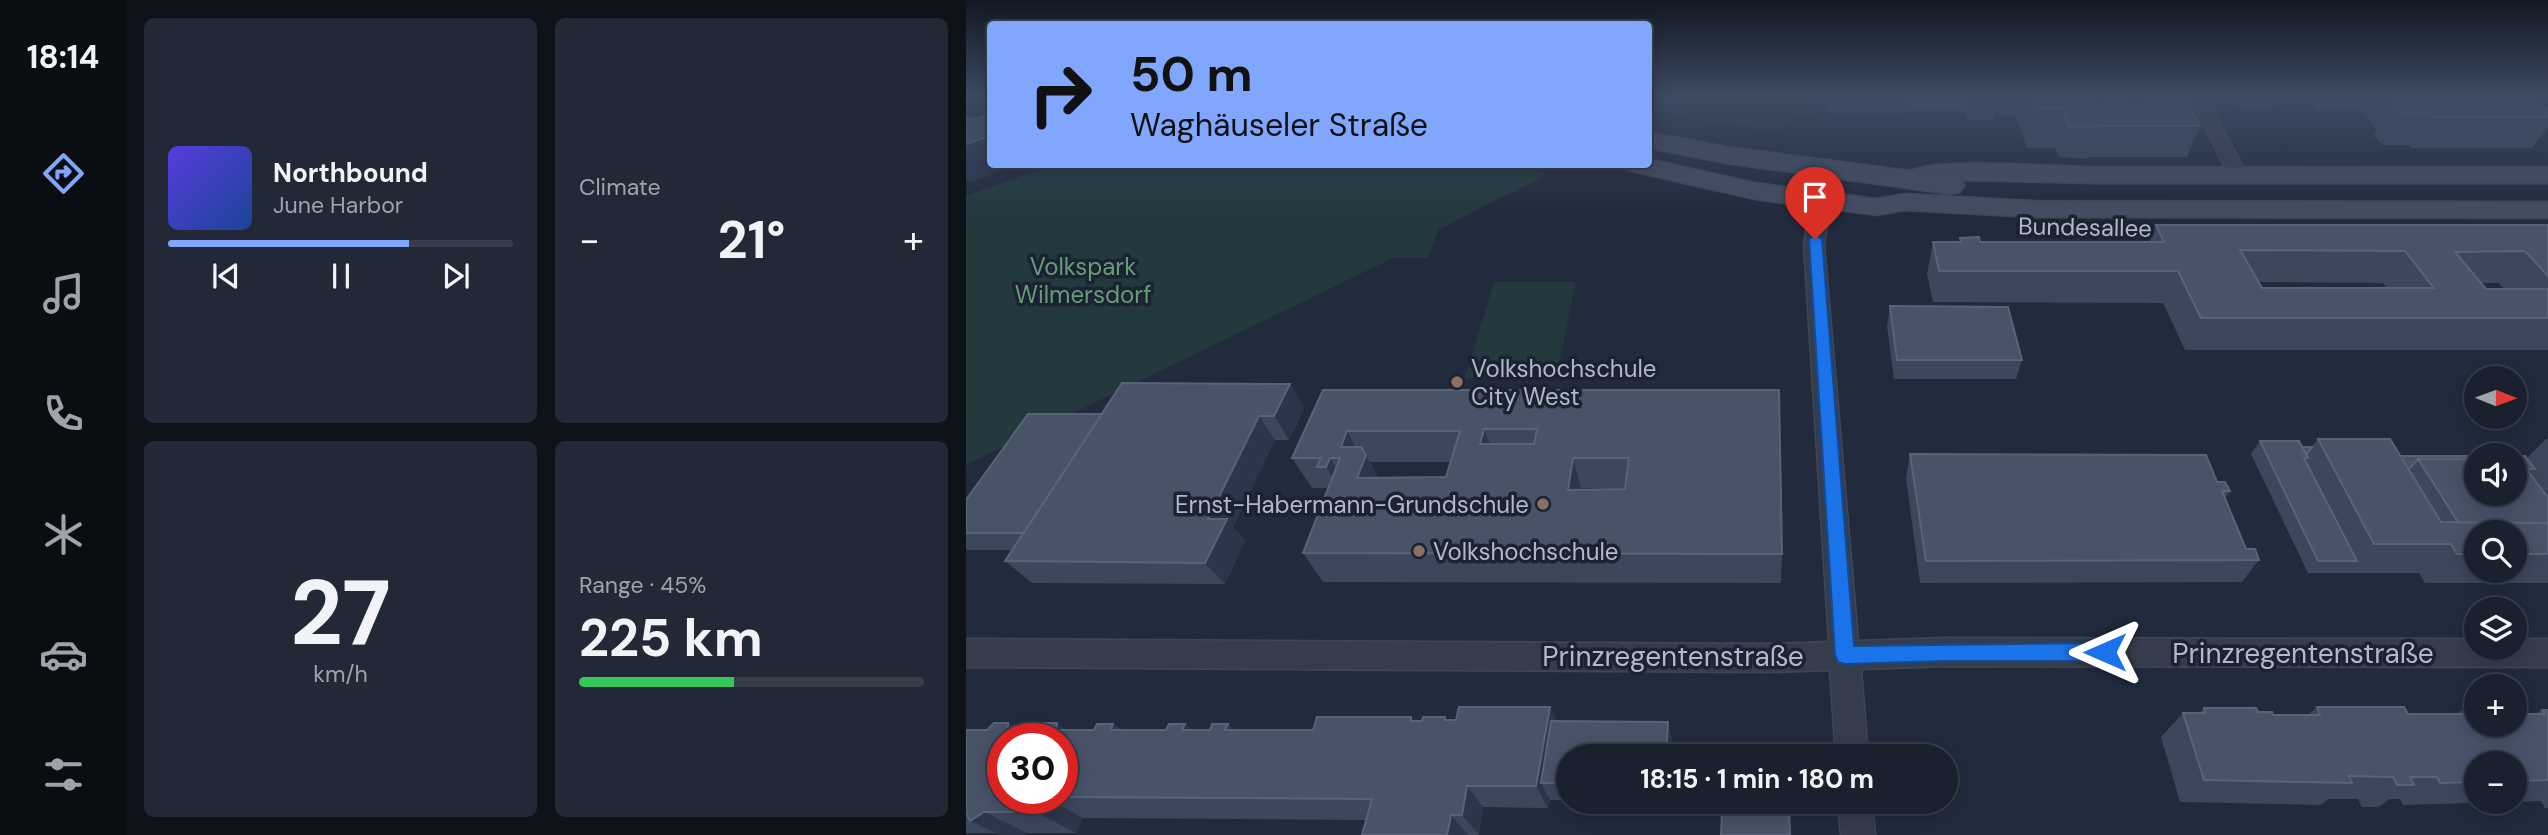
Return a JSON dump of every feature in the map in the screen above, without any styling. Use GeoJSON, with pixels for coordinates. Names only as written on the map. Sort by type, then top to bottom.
{"type":"FeatureCollection","features":[{"type":"Feature","properties":{"kind":"main road","name":"Bundesallee"},"geometry":{"type":"LineString","coordinates":[[1652,141],[1790,165],[1898,177],[1962,188],[2024,191],[2548,191]]}},
{"type":"Feature","properties":{"kind":"main road","name":"Bundesallee"},"geometry":{"type":"LineString","coordinates":[[1652,168],[1755,191],[1877,207],[1905,202],[2034,209],[2548,210]]}},
{"type":"Feature","properties":{"kind":"main road","name":"Bundesallee"},"geometry":{"type":"LineString","coordinates":[[1898,177],[1961,172],[2548,174]]}},
{"type":"Feature","properties":{"kind":"main road","name":"Bundesallee"},"geometry":{"type":"LineString","coordinates":[[1877,207],[1904,219],[2035,227],[2548,231]]}},
{"type":"Feature","properties":{"kind":"street"},"geometry":{"type":"LineString","coordinates":[[2217,134],[2238,175]]}},
{"type":"Feature","properties":{"kind":"street"},"geometry":{"type":"LineString","coordinates":[[1821,201],[1814,244],[1851,744]]}},
{"type":"Feature","properties":{"kind":"street","name":"Prinzregentenstraße"},"geometry":{"type":"LineString","coordinates":[[966,653],[1770,658],[1945,652],[2548,653]]}},
{"type":"Feature","properties":{"kind":"street"},"geometry":{"type":"LineString","coordinates":[[1856,814],[1858,835]]}},
{"type":"Feature","properties":{"kind":"green space","name":"Volkspark Wilmersdorf"},"geometry":{"type":"Polygon","coordinates":[[[1045,168],[1531,168],[1547,175],[1438,230],[1428,258],[1393,258],[966,465],[966,196],[1045,168]]]}},
{"type":"Feature","properties":{"kind":"green space"},"geometry":{"type":"Polygon","coordinates":[[[1494,282],[1576,282],[1556,378],[1465,378],[1494,282]]]}},
{"type":"Feature","properties":{"kind":"building"},"geometry":{"type":"Polygon","coordinates":[[[966,134],[987,134],[987,137],[966,144],[966,134]]]}},
{"type":"Feature","properties":{"kind":"building"},"geometry":{"type":"Polygon","coordinates":[[[2156,225],[2548,225],[2548,276],[2525,251],[2455,252],[2486,289],[2548,289],[2548,318],[2201,318],[2178,271],[1939,271],[1933,242],[1961,242],[1960,238],[1979,237],[1980,242],[2164,242],[2156,225]],[[2240,250],[2262,288],[2434,288],[2405,251],[2240,250]]]}},
{"type":"Feature","properties":{"kind":"building"},"geometry":{"type":"Polygon","coordinates":[[[1890,306],[2008,307],[2022,360],[1897,360],[1890,306]]]}},
{"type":"Feature","properties":{"kind":"building"},"geometry":{"type":"Polygon","coordinates":[[[1122,383],[1290,384],[1274,416],[1259,416],[1208,519],[1227,519],[1205,563],[1005,561],[1122,383]]]}},
{"type":"Feature","properties":{"kind":"building"},"geometry":{"type":"Polygon","coordinates":[[[1323,390],[1779,390],[1782,554],[1303,553],[1340,458],[1330,458],[1326,467],[1317,467],[1321,458],[1292,458],[1323,390]],[[1484,429],[1480,444],[1534,444],[1537,429],[1484,429]],[[1347,431],[1341,447],[1361,447],[1366,455],[1357,478],[1446,477],[1460,431],[1347,431]],[[1573,458],[1568,490],[1625,489],[1629,458],[1573,458]]]}},
{"type":"Feature","properties":{"kind":"building"},"geometry":{"type":"Polygon","coordinates":[[[1028,414],[1102,414],[1024,533],[966,533],[966,500],[1028,414]]]}},
{"type":"Feature","properties":{"kind":"building"},"geometry":{"type":"Polygon","coordinates":[[[2318,439],[2390,439],[2441,522],[2464,522],[2464,554],[2457,554],[2451,544],[2374,544],[2318,439]]]}},
{"type":"Feature","properties":{"kind":"building"},"geometry":{"type":"Polygon","coordinates":[[[2260,441],[2299,441],[2308,458],[2304,458],[2357,561],[2318,561],[2260,441]]]}},
{"type":"Feature","properties":{"kind":"building"},"geometry":{"type":"Polygon","coordinates":[[[2302,447],[2312,447],[2306,455],[2302,447]]]}},
{"type":"Feature","properties":{"kind":"building"},"geometry":{"type":"Polygon","coordinates":[[[1910,454],[2206,455],[2217,482],[2225,482],[2230,491],[2222,491],[2246,549],[2255,549],[2259,560],[1926,561],[1910,454]]]}},
{"type":"Feature","properties":{"kind":"building"},"geometry":{"type":"Polygon","coordinates":[[[2400,456],[2464,456],[2464,459],[2418,459],[2409,469],[2400,456]]]}},
{"type":"Feature","properties":{"kind":"building"},"geometry":{"type":"Polygon","coordinates":[[[2418,459],[2464,459],[2464,506],[2527,506],[2527,470],[2548,498],[2548,523],[2527,523],[2527,520],[2458,522],[2418,459]]]}},
{"type":"Feature","properties":{"kind":"building"},"geometry":{"type":"Polygon","coordinates":[[[2527,459],[2535,469],[2527,469],[2527,459]]]}},
{"type":"Feature","properties":{"kind":"building"},"geometry":{"type":"Polygon","coordinates":[[[2527,523],[2548,523],[2548,554],[2527,554],[2527,523]]]}},
{"type":"Feature","properties":{"kind":"building"},"geometry":{"type":"Polygon","coordinates":[[[1459,707],[1550,707],[1536,786],[1467,786],[1462,815],[1451,815],[1447,835],[1362,835],[1372,799],[1078,797],[1078,730],[1094,730],[1097,724],[1113,724],[1111,730],[1166,730],[1169,724],[1185,724],[1182,730],[1210,730],[1212,724],[1228,724],[1225,730],[1313,730],[1317,717],[1411,717],[1411,721],[1422,721],[1423,717],[1445,717],[1445,720],[1456,720],[1459,707]]]}},
{"type":"Feature","properties":{"kind":"building"},"geometry":{"type":"Polygon","coordinates":[[[2317,707],[2404,707],[2408,714],[2464,714],[2464,737],[2527,737],[2527,714],[2545,714],[2542,710],[2548,710],[2548,780],[2527,781],[2527,751],[2464,751],[2464,782],[2440,783],[2437,777],[2410,777],[2414,785],[2397,785],[2393,777],[2349,776],[2352,783],[2204,780],[2183,713],[2205,713],[2204,708],[2256,708],[2258,712],[2272,712],[2273,715],[2320,715],[2317,707]]]}},
{"type":"Feature","properties":{"kind":"building"},"geometry":{"type":"Polygon","coordinates":[[[1551,721],[1668,722],[1667,744],[1556,744],[1556,783],[1541,783],[1551,721]]]}},
{"type":"Feature","properties":{"kind":"building"},"geometry":{"type":"Polygon","coordinates":[[[966,730],[987,730],[987,812],[970,821],[966,813],[966,730]]]}},
{"type":"Feature","properties":{"kind":"building"},"geometry":{"type":"Polygon","coordinates":[[[1722,814],[1789,814],[1790,835],[1721,835],[1722,814]]]}},
{"type":"Feature","properties":{"kind":"place","name":"Volkshochschule City West"},"geometry":{"type":"Point","coordinates":[1457,382]}},
{"type":"Feature","properties":{"kind":"place","name":"Ernst-Habermann-Grundschule"},"geometry":{"type":"Point","coordinates":[1543,504]}},
{"type":"Feature","properties":{"kind":"place","name":"Volkshochschule"},"geometry":{"type":"Point","coordinates":[1419,551]}},
{"type":"Feature","properties":{"kind":"route"},"geometry":{"type":"LineString","coordinates":[[1815,239],[1845,655],[2105,652]]}}]}
